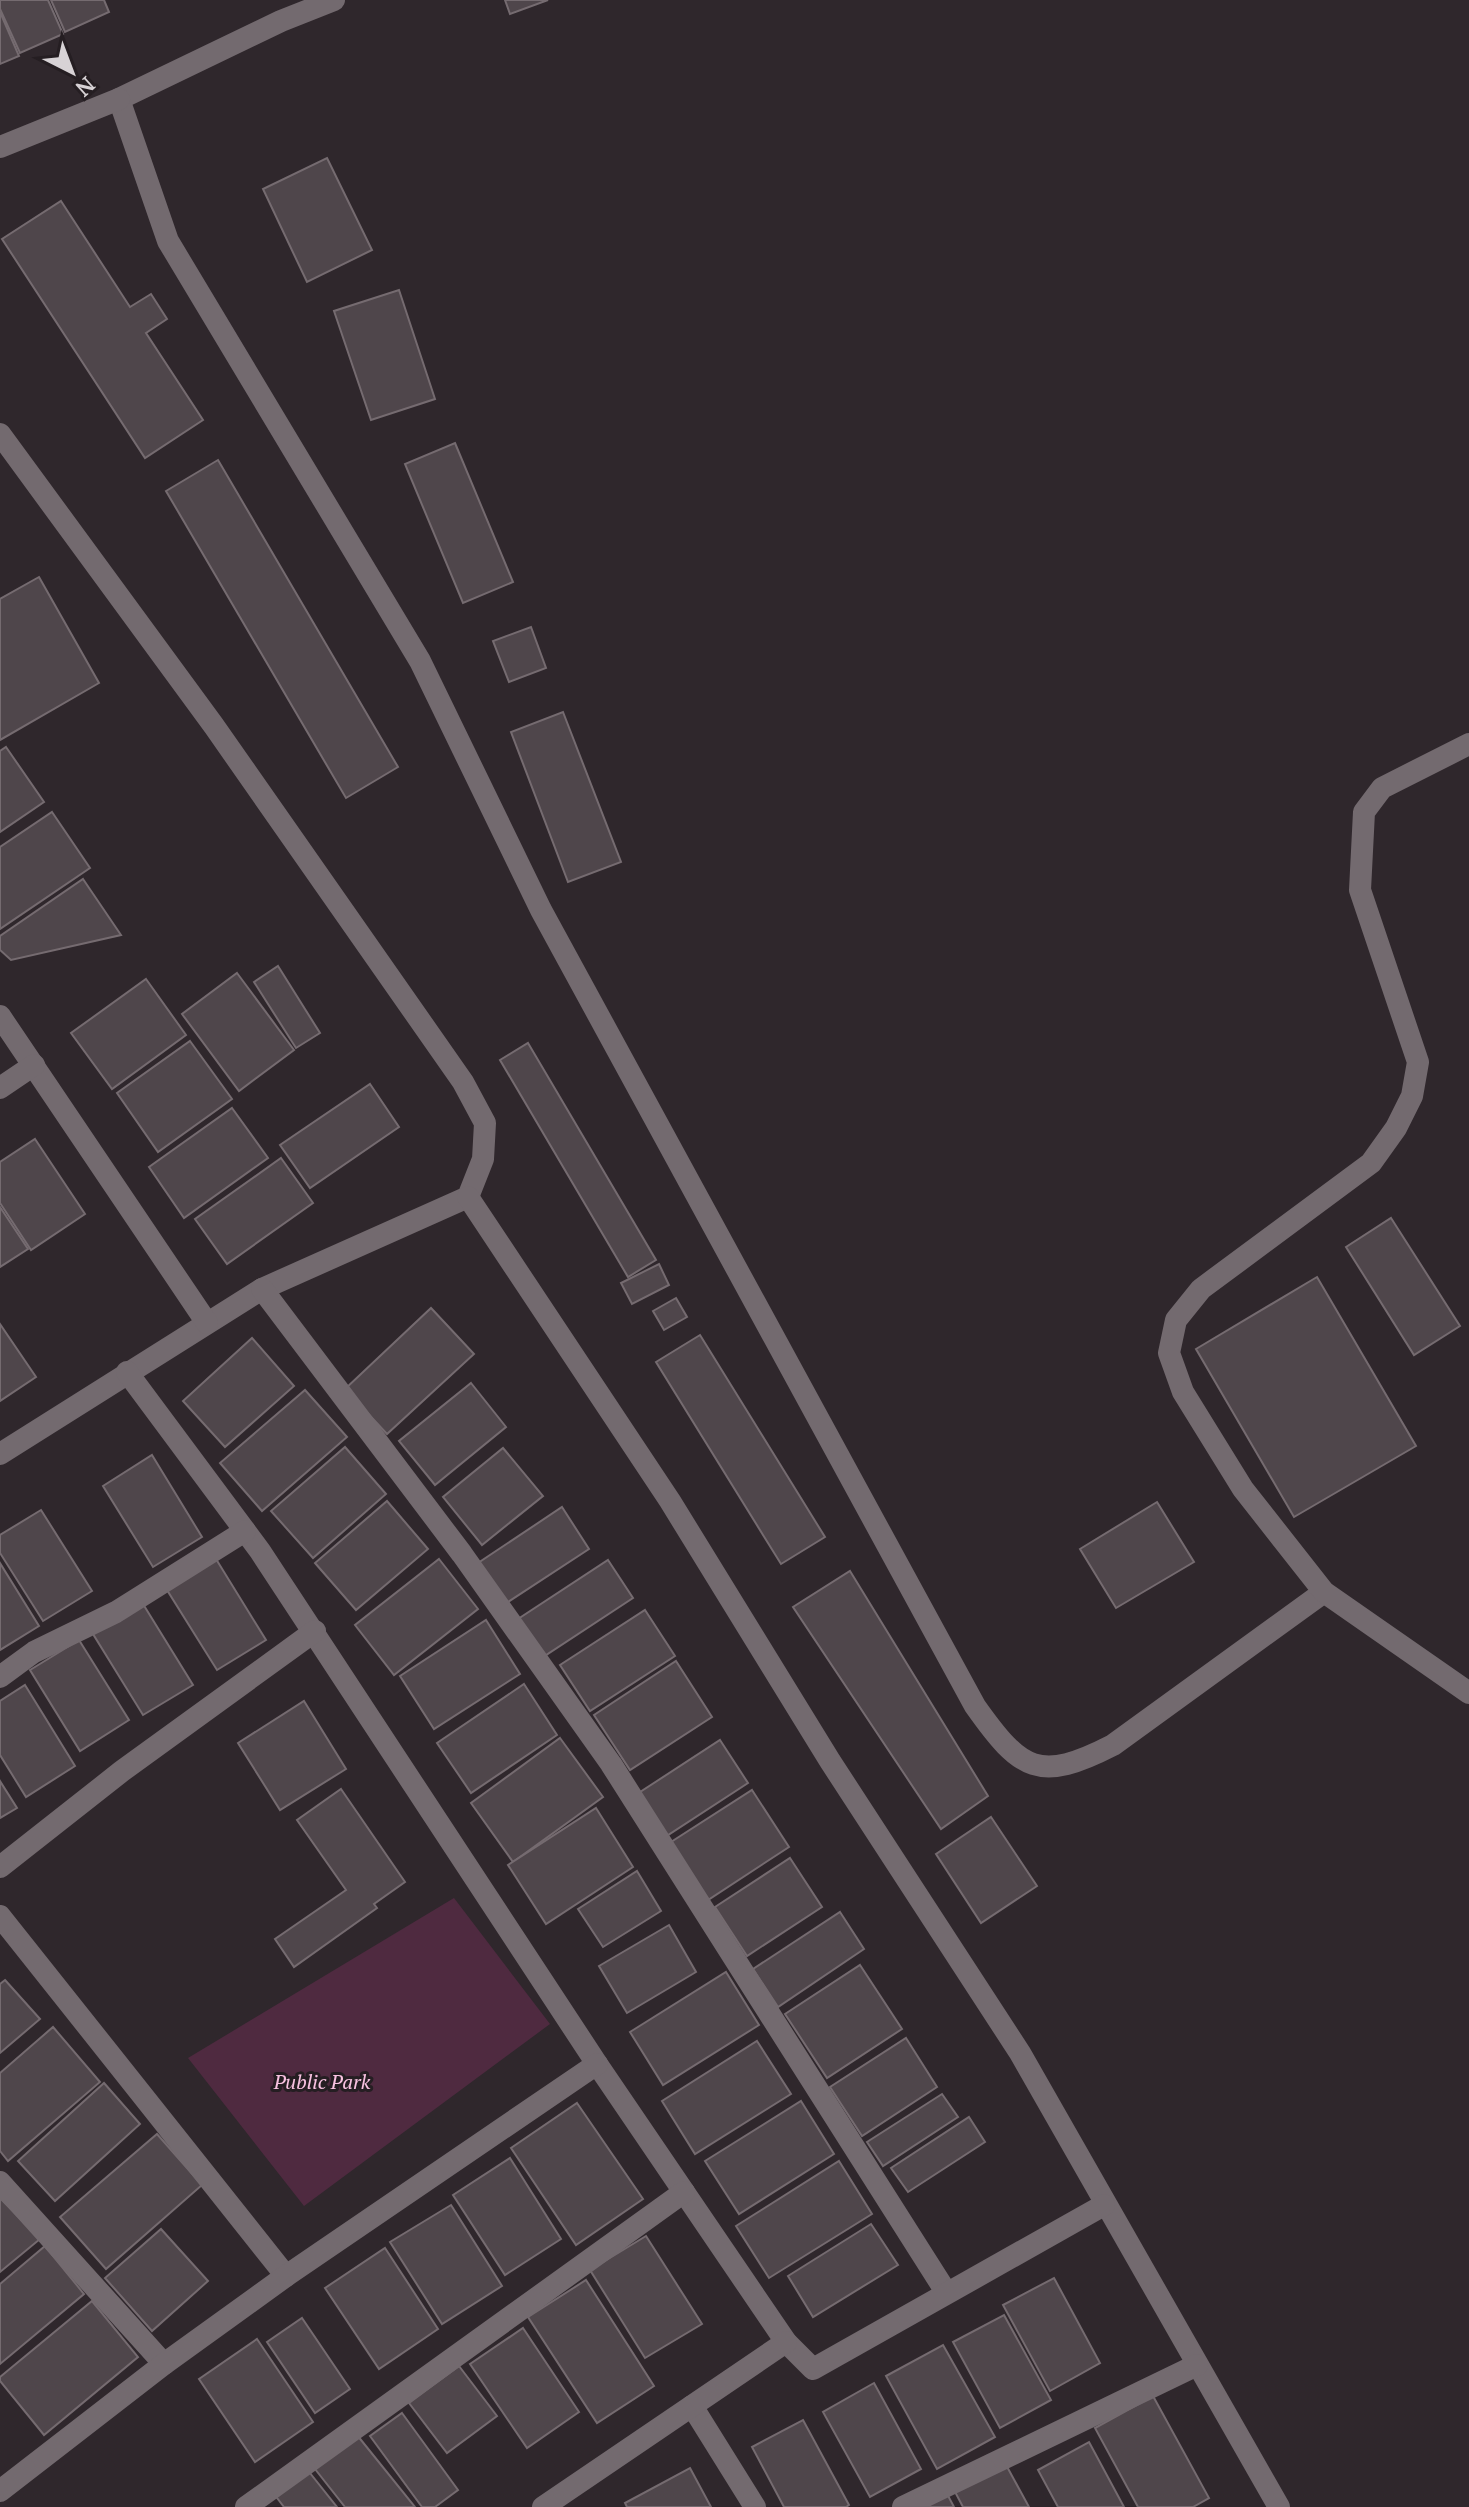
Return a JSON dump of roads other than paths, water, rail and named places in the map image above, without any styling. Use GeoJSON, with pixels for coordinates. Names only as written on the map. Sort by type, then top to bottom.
{"type":"FeatureCollection","features":[{"type":"Feature","properties":{"kind":"street"},"geometry":{"type":"LineString","coordinates":[[0,147],[119,99],[281,21],[334,0]]}},
{"type":"Feature","properties":{"kind":"street"},"geometry":{"type":"LineString","coordinates":[[119,99],[168,241],[420,661],[541,910],[975,1706],[1005,1748],[1044,1769],[1076,1764],[1113,1745],[1324,1592]]}},
{"type":"Feature","properties":{"kind":"street"},"geometry":{"type":"LineString","coordinates":[[0,434],[214,726],[463,1082],[485,1123],[483,1159],[468,1197],[262,1289],[0,1454]]}},
{"type":"Feature","properties":{"kind":"street"},"geometry":{"type":"LineString","coordinates":[[1469,744],[1382,788],[1364,812],[1360,890],[1418,1062],[1412,1096],[1396,1128],[1371,1163],[1201,1289],[1176,1320],[1169,1353],[1183,1392],[1243,1489],[1324,1592],[1469,1693]]}},
{"type":"Feature","properties":{"kind":"street"},"geometry":{"type":"LineString","coordinates":[[0,1016],[207,1323]]}},
{"type":"Feature","properties":{"kind":"street"},"geometry":{"type":"LineString","coordinates":[[0,1088],[34,1065]]}},
{"type":"Feature","properties":{"kind":"street"},"geometry":{"type":"LineString","coordinates":[[468,1197],[670,1501],[830,1761],[1020,2053],[1277,2507]]}},
{"type":"Feature","properties":{"kind":"street"},"geometry":{"type":"LineString","coordinates":[[262,1289],[462,1554],[611,1764],[946,2292]]}},
{"type":"Feature","properties":{"kind":"street"},"geometry":{"type":"LineString","coordinates":[[127,1372],[315,1631],[597,2064],[786,2342],[813,2369],[1104,2205]]}},
{"type":"Feature","properties":{"kind":"street"},"geometry":{"type":"LineString","coordinates":[[0,1677],[34,1652],[116,1612],[245,1531]]}},
{"type":"Feature","properties":{"kind":"street"},"geometry":{"type":"LineString","coordinates":[[0,1867],[122,1771],[315,1631]]}},
{"type":"Feature","properties":{"kind":"street"},"geometry":{"type":"LineString","coordinates":[[0,1916],[286,2276]]}},
{"type":"Feature","properties":{"kind":"street"},"geometry":{"type":"LineString","coordinates":[[10,2507],[0,2493],[164,2364],[286,2276],[597,2064]]}},
{"type":"Feature","properties":{"kind":"street"},"geometry":{"type":"LineString","coordinates":[[0,2182],[164,2364]]}},
{"type":"Feature","properties":{"kind":"street"},"geometry":{"type":"LineString","coordinates":[[246,2507],[684,2192]]}},
{"type":"Feature","properties":{"kind":"street"},"geometry":{"type":"LineString","coordinates":[[543,2507],[786,2342]]}},
{"type":"Feature","properties":{"kind":"street"},"geometry":{"type":"LineString","coordinates":[[903,2507],[1197,2365]]}},
{"type":"Feature","properties":{"kind":"street"},"geometry":{"type":"LineString","coordinates":[[692,2406],[755,2507]]}},
{"type":"Feature","properties":{"kind":"park label","name":"Public Park"},"geometry":{"type":"Point","coordinates":[322,2081]}}]}
